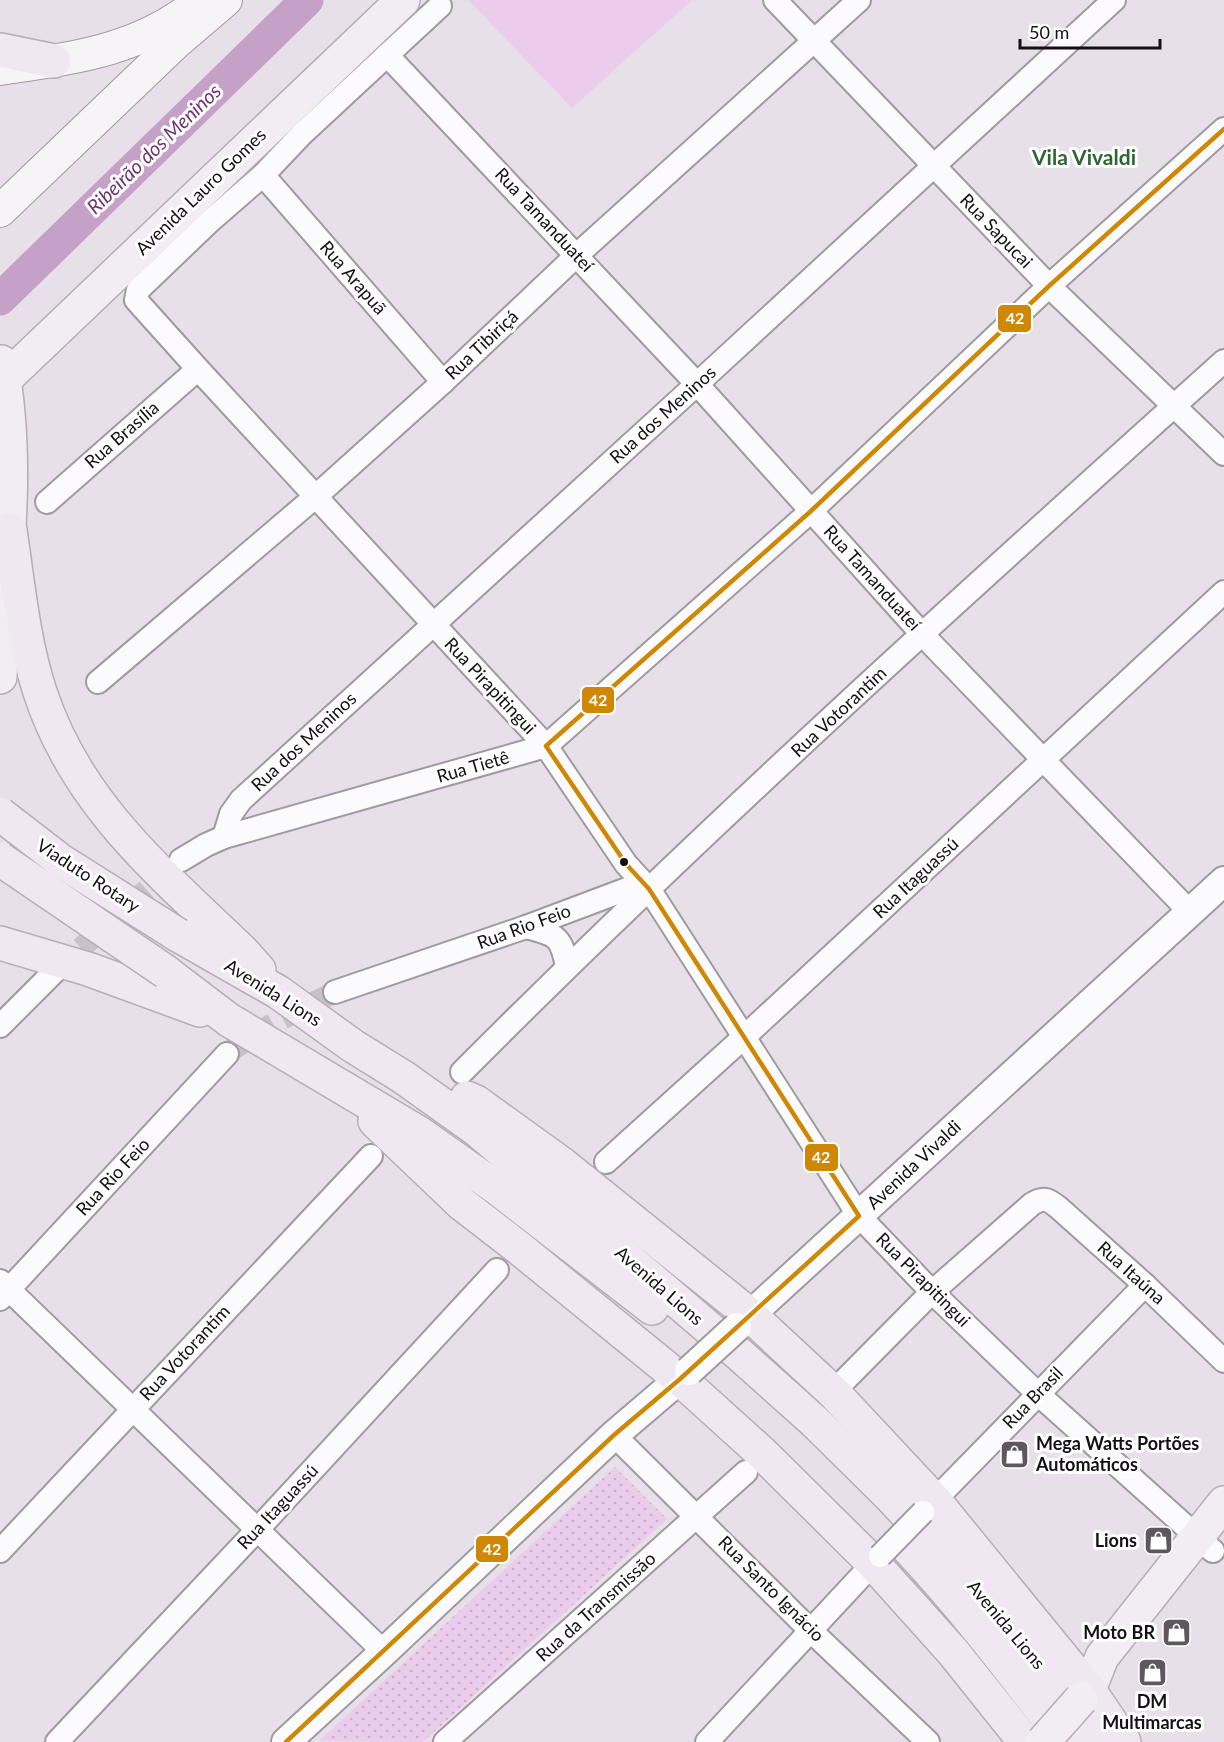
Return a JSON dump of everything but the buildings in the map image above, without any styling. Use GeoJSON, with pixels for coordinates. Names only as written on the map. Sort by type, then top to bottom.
{"type":"FeatureCollection","features":[{"type":"Feature","properties":{"kind":"highway"},"geometry":{"type":"LineString","coordinates":[[0,50],[54,61]]}},
{"type":"Feature","properties":{"kind":"highway"},"geometry":{"type":"LineString","coordinates":[[10,530],[23,621],[34,673],[47,712],[72,765],[104,813],[132,845],[243,952],[278,992]]}},
{"type":"Feature","properties":{"kind":"highway","name":"Viaduto Rotary"},"geometry":{"type":"LineString","coordinates":[[0,814],[62,861],[178,935]]}},
{"type":"Feature","properties":{"kind":"highway","name":"Viaduto Rotary"},"geometry":{"type":"LineString","coordinates":[[0,859],[166,972]]}},
{"type":"Feature","properties":{"kind":"highway","name":"Avenida Lions"},"geometry":{"type":"LineString","coordinates":[[178,935],[278,992],[476,1129],[814,1421],[889,1495],[964,1575],[1031,1653],[1097,1742]]}},
{"type":"Feature","properties":{"kind":"highway"},"geometry":{"type":"LineString","coordinates":[[0,943],[99,972],[229,1020]]}},
{"type":"Feature","properties":{"kind":"highway","name":"Avenida Lions"},"geometry":{"type":"LineString","coordinates":[[166,972],[229,1020],[419,1133],[497,1188],[652,1309],[763,1403],[842,1478],[926,1567],[998,1654],[1066,1742]]}},
{"type":"Feature","properties":{"kind":"highway"},"geometry":{"type":"LineString","coordinates":[[353,1046],[476,1102],[562,1164],[743,1321],[833,1392],[1124,1742]]}},
{"type":"Feature","properties":{"kind":"highway"},"geometry":{"type":"LineString","coordinates":[[336,1083],[462,1204],[684,1375],[763,1454],[877,1560],[1025,1742]]}},
{"type":"Feature","properties":{"kind":"main road","name":"Avenida Lauro Gomes"},"geometry":{"type":"LineString","coordinates":[[1,370],[375,0]]}},
{"type":"Feature","properties":{"kind":"main road","name":"Avenida Lauro Gomes"},"geometry":{"type":"LineString","coordinates":[[1,370],[403,0]]}},
{"type":"Feature","properties":{"kind":"main road"},"geometry":{"type":"LineString","coordinates":[[0,211],[178,41],[194,15],[208,1]]}},
{"type":"Feature","properties":{"kind":"main road"},"geometry":{"type":"LineString","coordinates":[[0,69],[102,52],[125,44],[208,1]]}},
{"type":"Feature","properties":{"kind":"main road"},"geometry":{"type":"LineString","coordinates":[[0,677],[10,530],[9,426],[1,370]]}},
{"type":"Feature","properties":{"kind":"main road"},"geometry":{"type":"LineString","coordinates":[[1043,1742],[1085,1694],[1113,1672],[1211,1542],[1224,1503]]}},
{"type":"Feature","properties":{"kind":"street","name":"Rua Sapucai"},"geometry":{"type":"LineString","coordinates":[[776,0],[1049,286],[1224,454]]}},
{"type":"Feature","properties":{"kind":"street","name":"Rua Tibiriçá"},"geometry":{"type":"LineString","coordinates":[[98,682],[315,497],[859,0]]}},
{"type":"Feature","properties":{"kind":"street","name":"Rua dos Meninos"},"geometry":{"type":"LineString","coordinates":[[224,837],[235,806],[1114,0]]}},
{"type":"Feature","properties":{"kind":"street"},"geometry":{"type":"LineString","coordinates":[[263,175],[302,134],[440,6]]}},
{"type":"Feature","properties":{"kind":"street","name":"Rua Tamanduateí"},"geometry":{"type":"LineString","coordinates":[[387,55],[578,255],[922,634],[1190,912]]}},
{"type":"Feature","properties":{"kind":"street","name":"Rua Tietê"},"geometry":{"type":"LineString","coordinates":[[181,860],[224,837],[546,746],[811,511],[1049,286],[1224,129]]}},
{"type":"Feature","properties":{"kind":"street","name":"Rua Pirapitingui"},"geometry":{"type":"LineString","coordinates":[[263,175],[209,222],[138,290],[136,300],[546,746],[626,864],[646,886],[859,1216],[932,1292],[1037,1393],[1211,1542]]}},
{"type":"Feature","properties":{"kind":"street","name":"Rua Arapuã"},"geometry":{"type":"LineString","coordinates":[[263,175],[443,382]]}},
{"type":"Feature","properties":{"kind":"street","name":"Rua Votorantim"},"geometry":{"type":"LineString","coordinates":[[462,1072],[646,886],[1224,361]]}},
{"type":"Feature","properties":{"kind":"street","name":"Rua Brasília"},"geometry":{"type":"LineString","coordinates":[[47,501],[198,369]]}},
{"type":"Feature","properties":{"kind":"street","name":"Rua Itaguassú"},"geometry":{"type":"LineString","coordinates":[[606,1162],[1224,592]]}},
{"type":"Feature","properties":{"kind":"street","name":"Avenida Vivaldi"},"geometry":{"type":"LineString","coordinates":[[287,1742],[614,1435],[684,1375],[1224,881]]}},
{"type":"Feature","properties":{"kind":"street","name":"Rua Rio Feio"},"geometry":{"type":"LineString","coordinates":[[335,992],[646,886]]}},
{"type":"Feature","properties":{"kind":"street"},"geometry":{"type":"LineString","coordinates":[[526,927],[546,932],[558,939],[563,947],[567,967]]}},
{"type":"Feature","properties":{"kind":"street"},"geometry":{"type":"LineString","coordinates":[[0,1026],[54,972]]}},
{"type":"Feature","properties":{"kind":"street","name":"Rua Rio Feio"},"geometry":{"type":"LineString","coordinates":[[3,1290],[227,1054]]}},
{"type":"Feature","properties":{"kind":"street","name":"Rua Votorantim"},"geometry":{"type":"LineString","coordinates":[[0,1551],[371,1156]]}},
{"type":"Feature","properties":{"kind":"street","name":"Rua Itaúna"},"geometry":{"type":"LineString","coordinates":[[932,1292],[1032,1204],[1041,1199],[1049,1200],[1145,1285],[1224,1361]]}},
{"type":"Feature","properties":{"kind":"street","name":"Rua Itaguassú"},"geometry":{"type":"LineString","coordinates":[[57,1742],[497,1270]]}},
{"type":"Feature","properties":{"kind":"street","name":"Rua Brasil"},"geometry":{"type":"LineString","coordinates":[[877,1560],[1037,1393],[1145,1285]]}},
{"type":"Feature","properties":{"kind":"street"},"geometry":{"type":"LineString","coordinates":[[3,1290],[133,1409],[384,1652]]}},
{"type":"Feature","properties":{"kind":"street"},"geometry":{"type":"LineString","coordinates":[[833,1392],[932,1292]]}},
{"type":"Feature","properties":{"kind":"street","name":"Rua Santo Ignácio"},"geometry":{"type":"LineString","coordinates":[[614,1435],[928,1742]]}},
{"type":"Feature","properties":{"kind":"street","name":"Rua da Transmissão"},"geometry":{"type":"LineString","coordinates":[[445,1742],[746,1472]]}},
{"type":"Feature","properties":{"kind":"street"},"geometry":{"type":"LineString","coordinates":[[707,1742],[810,1629],[877,1560]]}},
{"type":"Feature","properties":{"kind":"shaded area"},"geometry":{"type":"Polygon","coordinates":[[[468,0],[692,0],[572,108],[468,0]]]}},
{"type":"Feature","properties":{"kind":"shaded area"},"geometry":{"type":"Polygon","coordinates":[[[615,1467],[667,1519],[423,1742],[319,1741],[615,1467]]]}},
{"type":"Feature","properties":{"kind":"waterway","name":"Ribeirão dos Meninos"},"geometry":{"type":"LineString","coordinates":[[0,299],[307,0]]}},
{"type":"Feature","properties":{"kind":"tunnel"},"geometry":{"type":"LineString","coordinates":[[56,970],[173,867]]}},
{"type":"Feature","properties":{"kind":"tunnel"},"geometry":{"type":"LineString","coordinates":[[227,1054],[266,1028],[335,992]]}},
{"type":"Feature","properties":{"kind":"transit line","name":"42"},"geometry":{"type":"LineString","coordinates":[[286,1742],[614,1435],[680,1379],[859,1216],[649,889],[626,864],[546,746],[811,511],[1049,286],[1224,129]]}},
{"type":"Feature","properties":{"kind":"place","name":"Mega Watts Portões Automáticos"},"geometry":{"type":"Point","coordinates":[1015,1454]}},
{"type":"Feature","properties":{"kind":"place","name":"Lions"},"geometry":{"type":"Point","coordinates":[1158,1541]}},
{"type":"Feature","properties":{"kind":"place","name":"Moto BR"},"geometry":{"type":"Point","coordinates":[1176,1633]}},
{"type":"Feature","properties":{"kind":"place","name":"DM Multimarcas"},"geometry":{"type":"Point","coordinates":[1152,1673]}},
{"type":"Feature","properties":{"kind":"district","name":"Vila Vivaldi"},"geometry":{"type":"Point","coordinates":[1084,158]}}]}
